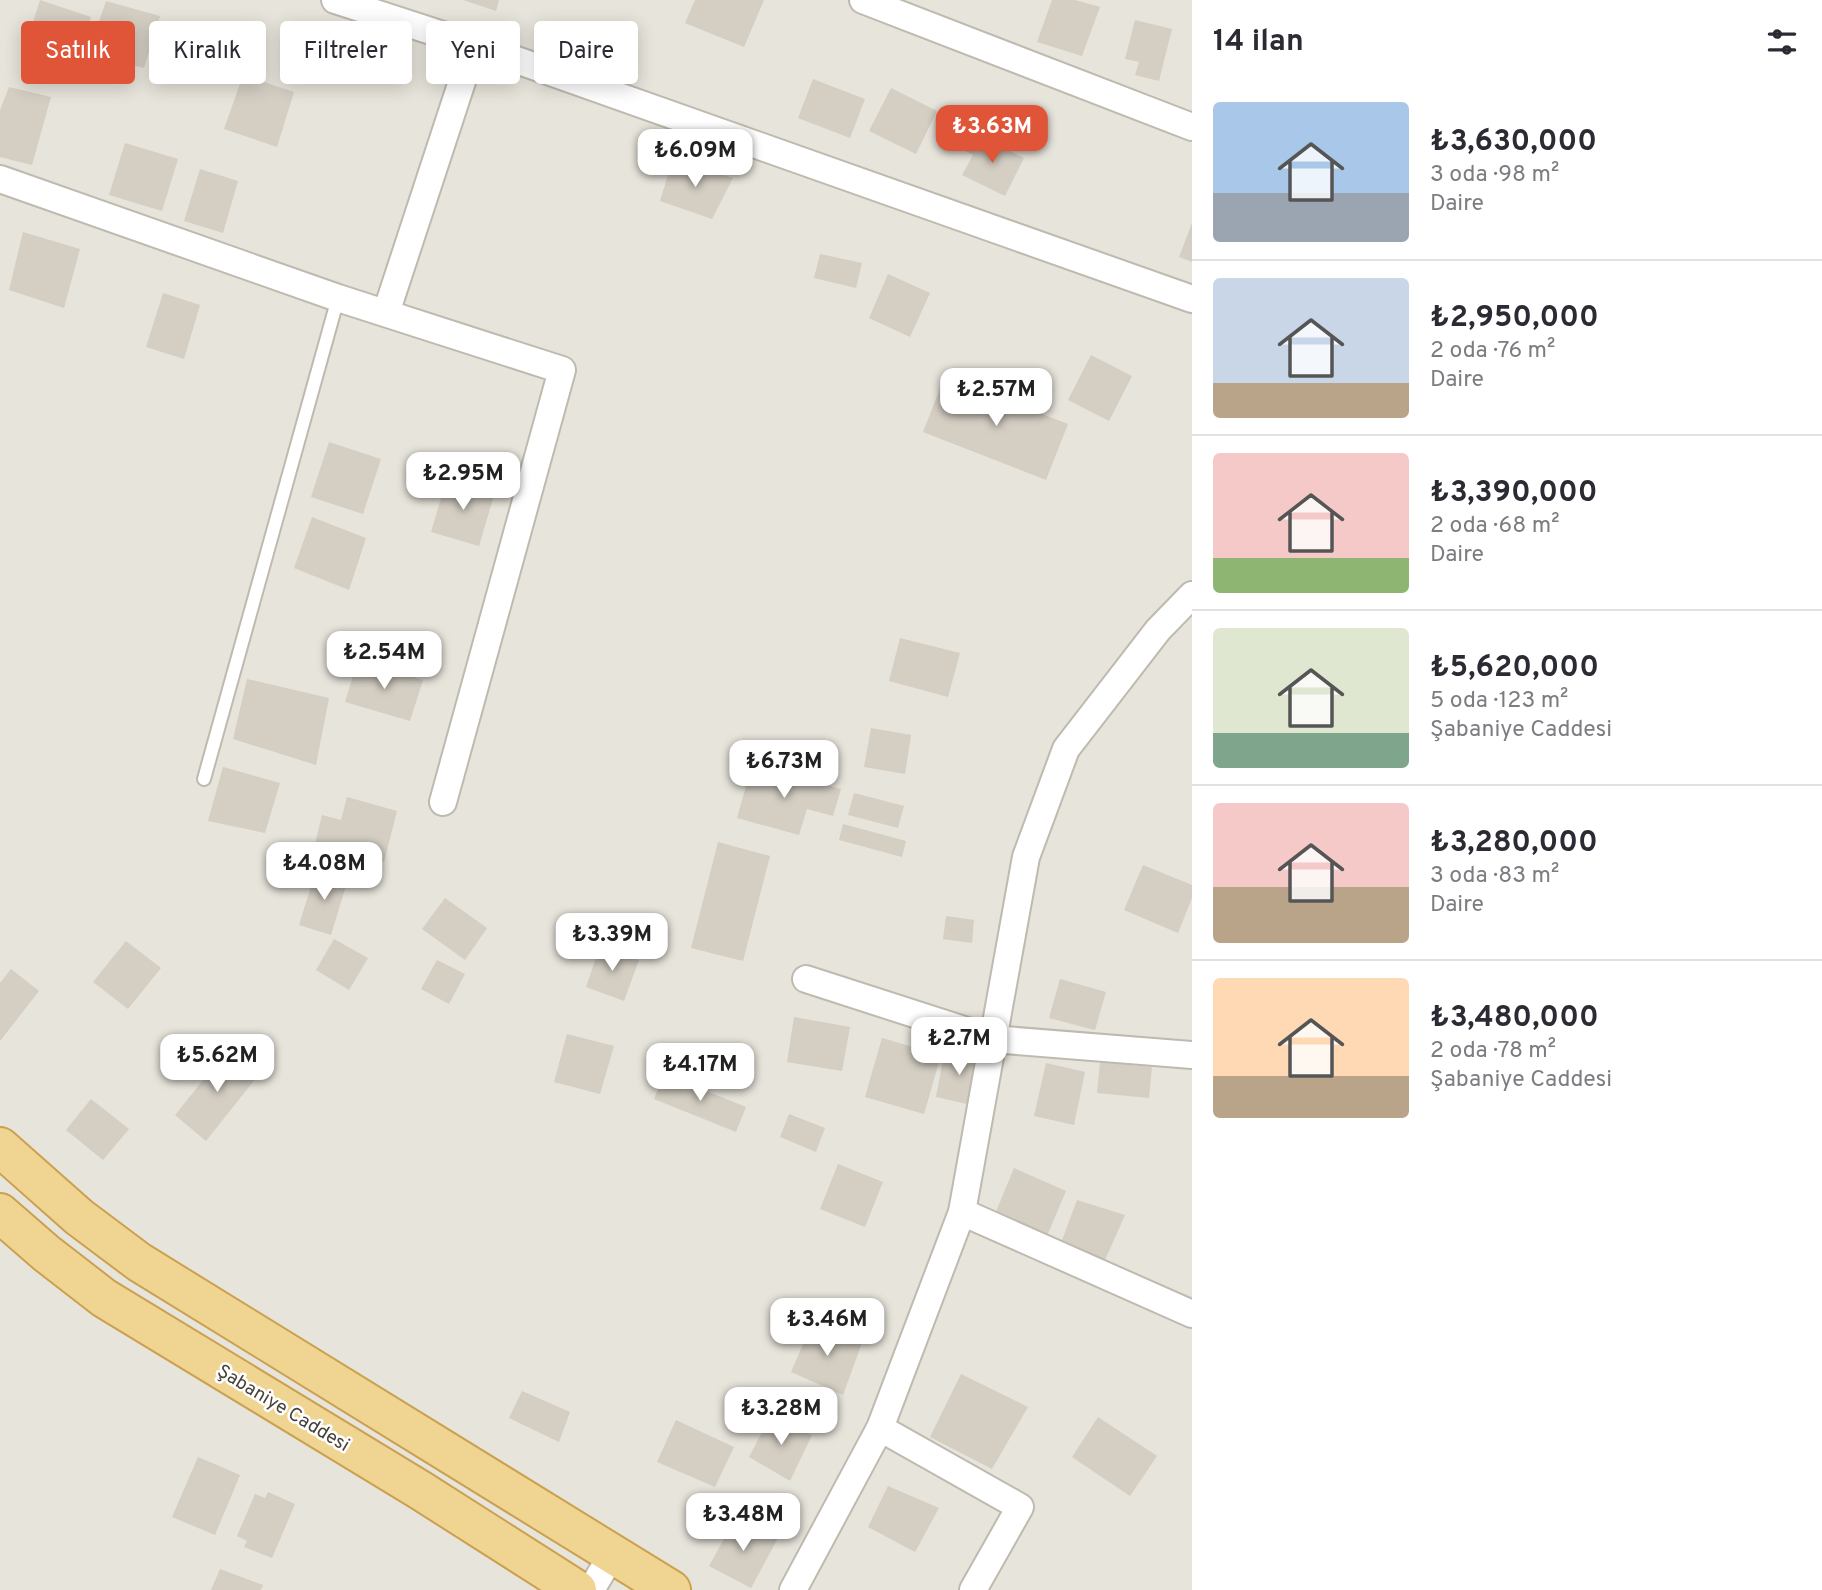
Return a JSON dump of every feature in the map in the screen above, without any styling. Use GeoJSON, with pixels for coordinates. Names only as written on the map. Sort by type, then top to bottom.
{"type":"FeatureCollection","features":[{"type":"Feature","properties":{"kind":"highway"},"geometry":{"type":"LineString","coordinates":[[0,1147],[79,1217],[139,1262],[671,1590]]}},
{"type":"Feature","properties":{"kind":"highway","name":"Şabaniye Caddesi"},"geometry":{"type":"LineString","coordinates":[[0,1213],[104,1298],[420,1490],[577,1590]]}},
{"type":"Feature","properties":{"kind":"street"},"geometry":{"type":"LineString","coordinates":[[335,0],[426,29]]}},
{"type":"Feature","properties":{"kind":"street"},"geometry":{"type":"LineString","coordinates":[[863,0],[1192,127]]}},
{"type":"Feature","properties":{"kind":"street"},"geometry":{"type":"LineString","coordinates":[[520,61],[1192,299]]}},
{"type":"Feature","properties":{"kind":"street"},"geometry":{"type":"LineString","coordinates":[[386,313],[461,84]]}},
{"type":"Feature","properties":{"kind":"street"},"geometry":{"type":"LineString","coordinates":[[0,179],[338,298],[562,370],[443,802]]}},
{"type":"Feature","properties":{"kind":"street"},"geometry":{"type":"LineString","coordinates":[[793,1590],[880,1428],[962,1212],[1026,857],[1066,749],[1158,630],[1192,595]]}},
{"type":"Feature","properties":{"kind":"street"},"geometry":{"type":"LineString","coordinates":[[806,979],[992,1039],[1192,1055]]}},
{"type":"Feature","properties":{"kind":"street"},"geometry":{"type":"LineString","coordinates":[[962,1212],[1192,1314]]}},
{"type":"Feature","properties":{"kind":"street"},"geometry":{"type":"LineString","coordinates":[[880,1428],[1020,1507],[973,1590]]}},
{"type":"Feature","properties":{"kind":"street"},"geometry":{"type":"LineString","coordinates":[[591,1590],[613,1553]]}},
{"type":"Feature","properties":{"kind":"lane"},"geometry":{"type":"LineString","coordinates":[[204,779],[338,298]]}},
{"type":"Feature","properties":{"kind":"shaded area"},"geometry":{"type":"Polygon","coordinates":[[[0,0],[1192,0],[1192,1590],[0,1590],[0,0]]]}},
{"type":"Feature","properties":{"kind":"building"},"geometry":{"type":"Polygon","coordinates":[[[40,0],[91,17],[90,21],[33,21],[40,0]]]}},
{"type":"Feature","properties":{"kind":"building"},"geometry":{"type":"Polygon","coordinates":[[[463,0],[499,0],[496,11],[463,0]]]}},
{"type":"Feature","properties":{"kind":"building"},"geometry":{"type":"Polygon","coordinates":[[[695,0],[764,0],[744,47],[685,23],[695,0]]]}},
{"type":"Feature","properties":{"kind":"building"},"geometry":{"type":"Polygon","coordinates":[[[1052,0],[1075,0],[1100,7],[1082,56],[1037,42],[1052,0]]]}},
{"type":"Feature","properties":{"kind":"building"},"geometry":{"type":"Polygon","coordinates":[[[106,1],[160,16],[158,21],[149,21],[149,52],[144,68],[135,66],[135,21],[99,21],[106,1]]]}},
{"type":"Feature","properties":{"kind":"building"},"geometry":{"type":"Polygon","coordinates":[[[1135,20],[1172,29],[1159,81],[1135,75],[1139,62],[1125,59],[1135,20]]]}},
{"type":"Feature","properties":{"kind":"building"},"geometry":{"type":"Polygon","coordinates":[[[813,79],[865,99],[850,138],[798,118],[813,79]]]}},
{"type":"Feature","properties":{"kind":"building"},"geometry":{"type":"Polygon","coordinates":[[[266,83],[294,92],[277,147],[224,129],[240,84],[266,83]]]}},
{"type":"Feature","properties":{"kind":"building"},"geometry":{"type":"Polygon","coordinates":[[[9,87],[51,97],[32,165],[0,157],[0,110],[9,87]]]}},
{"type":"Feature","properties":{"kind":"building"},"geometry":{"type":"Polygon","coordinates":[[[891,88],[937,111],[916,154],[869,131],[891,88]]]}},
{"type":"Feature","properties":{"kind":"building"},"geometry":{"type":"Polygon","coordinates":[[[973,133],[1024,158],[1005,196],[962,175],[973,155],[965,151],[973,133]]]}},
{"type":"Feature","properties":{"kind":"building"},"geometry":{"type":"Polygon","coordinates":[[[125,143],[178,159],[162,211],[109,195],[125,143]]]}},
{"type":"Feature","properties":{"kind":"building"},"geometry":{"type":"Polygon","coordinates":[[[673,159],[733,178],[712,219],[660,201],[673,159]]]}},
{"type":"Feature","properties":{"kind":"building"},"geometry":{"type":"Polygon","coordinates":[[[200,169],[238,181],[223,233],[184,221],[200,169]]]}},
{"type":"Feature","properties":{"kind":"building"},"geometry":{"type":"Polygon","coordinates":[[[1192,223],[1192,262],[1179,257],[1192,223]]]}},
{"type":"Feature","properties":{"kind":"building"},"geometry":{"type":"Polygon","coordinates":[[[23,232],[80,249],[64,308],[9,290],[23,232]]]}},
{"type":"Feature","properties":{"kind":"building"},"geometry":{"type":"Polygon","coordinates":[[[820,254],[862,263],[856,288],[814,278],[820,254]]]}},
{"type":"Feature","properties":{"kind":"building"},"geometry":{"type":"Polygon","coordinates":[[[888,274],[930,293],[910,337],[869,318],[888,274]]]}},
{"type":"Feature","properties":{"kind":"building"},"geometry":{"type":"Polygon","coordinates":[[[163,293],[200,305],[184,359],[146,347],[163,293]]]}},
{"type":"Feature","properties":{"kind":"building"},"geometry":{"type":"Polygon","coordinates":[[[1091,355],[1132,376],[1109,421],[1068,400],[1091,355]]]}},
{"type":"Feature","properties":{"kind":"building"},"geometry":{"type":"Polygon","coordinates":[[[945,376],[1068,424],[1046,480],[923,432],[945,376]]]}},
{"type":"Feature","properties":{"kind":"building"},"geometry":{"type":"Polygon","coordinates":[[[329,442],[381,459],[363,514],[311,497],[329,442]]]}},
{"type":"Feature","properties":{"kind":"building"},"geometry":{"type":"Polygon","coordinates":[[[447,478],[495,492],[479,546],[431,532],[447,478]]]}},
{"type":"Feature","properties":{"kind":"building"},"geometry":{"type":"Polygon","coordinates":[[[312,517],[366,538],[349,590],[294,568],[312,517]]]}},
{"type":"Feature","properties":{"kind":"building"},"geometry":{"type":"Polygon","coordinates":[[[900,638],[960,653],[948,697],[889,681],[900,638]]]}},
{"type":"Feature","properties":{"kind":"building"},"geometry":{"type":"Polygon","coordinates":[[[358,660],[423,680],[410,721],[345,702],[358,660]]]}},
{"type":"Feature","properties":{"kind":"building"},"geometry":{"type":"Polygon","coordinates":[[[247,679],[329,698],[316,765],[233,739],[247,679]]]}},
{"type":"Feature","properties":{"kind":"building"},"geometry":{"type":"Polygon","coordinates":[[[871,728],[911,735],[905,774],[864,767],[871,728]]]}},
{"type":"Feature","properties":{"kind":"building"},"geometry":{"type":"Polygon","coordinates":[[[752,765],[841,789],[833,816],[807,809],[799,835],[737,818],[752,765]]]}},
{"type":"Feature","properties":{"kind":"building"},"geometry":{"type":"Polygon","coordinates":[[[223,767],[280,783],[265,833],[208,821],[223,767]]]}},
{"type":"Feature","properties":{"kind":"building"},"geometry":{"type":"Polygon","coordinates":[[[854,793],[904,806],[898,828],[848,815],[854,793]]]}},
{"type":"Feature","properties":{"kind":"building"},"geometry":{"type":"Polygon","coordinates":[[[347,797],[397,811],[384,862],[315,844],[322,815],[341,820],[347,797]]]}},
{"type":"Feature","properties":{"kind":"building"},"geometry":{"type":"Polygon","coordinates":[[[843,824],[906,841],[902,857],[839,840],[843,824]]]}},
{"type":"Feature","properties":{"kind":"building"},"geometry":{"type":"Polygon","coordinates":[[[718,842],[770,856],[743,961],[691,948],[718,842]]]}},
{"type":"Feature","properties":{"kind":"building"},"geometry":{"type":"Polygon","coordinates":[[[1143,865],[1192,885],[1192,898],[1178,933],[1124,910],[1143,865]]]}},
{"type":"Feature","properties":{"kind":"building"},"geometry":{"type":"Polygon","coordinates":[[[316,870],[348,879],[331,935],[299,925],[316,870]]]}},
{"type":"Feature","properties":{"kind":"building"},"geometry":{"type":"Polygon","coordinates":[[[445,898],[487,928],[465,960],[422,929],[445,898]]]}},
{"type":"Feature","properties":{"kind":"building"},"geometry":{"type":"Polygon","coordinates":[[[946,916],[974,920],[972,943],[943,939],[946,916]]]}},
{"type":"Feature","properties":{"kind":"building"},"geometry":{"type":"Polygon","coordinates":[[[334,939],[368,958],[349,990],[316,970],[334,939]]]}},
{"type":"Feature","properties":{"kind":"building"},"geometry":{"type":"Polygon","coordinates":[[[126,941],[161,968],[128,1009],[93,982],[126,941]]]}},
{"type":"Feature","properties":{"kind":"building"},"geometry":{"type":"Polygon","coordinates":[[[600,946],[639,960],[624,1001],[586,987],[600,946]]]}},
{"type":"Feature","properties":{"kind":"building"},"geometry":{"type":"Polygon","coordinates":[[[437,960],[465,974],[449,1004],[421,989],[437,960]]]}},
{"type":"Feature","properties":{"kind":"building"},"geometry":{"type":"Polygon","coordinates":[[[11,969],[39,991],[0,1041],[0,983],[11,969]]]}},
{"type":"Feature","properties":{"kind":"building"},"geometry":{"type":"Polygon","coordinates":[[[1060,979],[1106,992],[1095,1030],[1049,1018],[1060,979]]]}},
{"type":"Feature","properties":{"kind":"building"},"geometry":{"type":"Polygon","coordinates":[[[794,1017],[850,1027],[842,1071],[787,1062],[794,1017]]]}},
{"type":"Feature","properties":{"kind":"building"},"geometry":{"type":"Polygon","coordinates":[[[567,1034],[614,1046],[600,1094],[554,1082],[567,1034]]]}},
{"type":"Feature","properties":{"kind":"building"},"geometry":{"type":"Polygon","coordinates":[[[882,1038],[941,1055],[924,1114],[865,1097],[882,1038]]]}},
{"type":"Feature","properties":{"kind":"building"},"geometry":{"type":"Polygon","coordinates":[[[229,1048],[260,1073],[206,1141],[175,1115],[229,1048]]]}},
{"type":"Feature","properties":{"kind":"building"},"geometry":{"type":"Polygon","coordinates":[[[945,1049],[982,1056],[972,1105],[936,1097],[945,1049]]]}},
{"type":"Feature","properties":{"kind":"building"},"geometry":{"type":"Polygon","coordinates":[[[1100,1062],[1152,1067],[1149,1098],[1097,1093],[1100,1062]]]}},
{"type":"Feature","properties":{"kind":"building"},"geometry":{"type":"Polygon","coordinates":[[[1046,1063],[1085,1072],[1074,1125],[1034,1116],[1046,1063]]]}},
{"type":"Feature","properties":{"kind":"building"},"geometry":{"type":"Polygon","coordinates":[[[664,1074],[746,1107],[736,1132],[654,1099],[664,1074]]]}},
{"type":"Feature","properties":{"kind":"building"},"geometry":{"type":"Polygon","coordinates":[[[91,1099],[129,1129],[103,1160],[66,1130],[91,1099]]]}},
{"type":"Feature","properties":{"kind":"building"},"geometry":{"type":"Polygon","coordinates":[[[789,1114],[825,1128],[816,1152],[780,1137],[789,1114]]]}},
{"type":"Feature","properties":{"kind":"building"},"geometry":{"type":"Polygon","coordinates":[[[838,1164],[883,1182],[865,1227],[820,1209],[838,1164]]]}},
{"type":"Feature","properties":{"kind":"building"},"geometry":{"type":"Polygon","coordinates":[[[1014,1168],[1066,1191],[1047,1236],[995,1214],[1014,1168]]]}},
{"type":"Feature","properties":{"kind":"building"},"geometry":{"type":"Polygon","coordinates":[[[1077,1200],[1125,1215],[1105,1260],[1062,1240],[1077,1200]]]}},
{"type":"Feature","properties":{"kind":"building"},"geometry":{"type":"Polygon","coordinates":[[[813,1321],[862,1343],[843,1395],[791,1372],[813,1321]]]}},
{"type":"Feature","properties":{"kind":"building"},"geometry":{"type":"Polygon","coordinates":[[[961,1374],[1028,1407],[992,1469],[930,1437],[961,1374]]]}},
{"type":"Feature","properties":{"kind":"building"},"geometry":{"type":"Polygon","coordinates":[[[522,1391],[570,1412],[559,1442],[509,1418],[522,1391]]]}},
{"type":"Feature","properties":{"kind":"building"},"geometry":{"type":"Polygon","coordinates":[[[771,1415],[812,1435],[790,1481],[749,1457],[771,1415]]]}},
{"type":"Feature","properties":{"kind":"building"},"geometry":{"type":"Polygon","coordinates":[[[1098,1417],[1157,1456],[1130,1496],[1072,1457],[1098,1417]]]}},
{"type":"Feature","properties":{"kind":"building"},"geometry":{"type":"Polygon","coordinates":[[[676,1420],[734,1447],[715,1487],[657,1462],[676,1420]]]}},
{"type":"Feature","properties":{"kind":"building"},"geometry":{"type":"Polygon","coordinates":[[[198,1457],[240,1475],[215,1535],[172,1517],[198,1457]]]}},
{"type":"Feature","properties":{"kind":"building"},"geometry":{"type":"Polygon","coordinates":[[[888,1486],[939,1508],[915,1552],[868,1527],[888,1486]]]}},
{"type":"Feature","properties":{"kind":"building"},"geometry":{"type":"Polygon","coordinates":[[[268,1492],[295,1504],[272,1558],[244,1547],[247,1541],[237,1536],[255,1494],[265,1498],[268,1492]]]}},
{"type":"Feature","properties":{"kind":"building"},"geometry":{"type":"Polygon","coordinates":[[[735,1519],[778,1538],[751,1588],[709,1566],[735,1519]]]}},
{"type":"Feature","properties":{"kind":"building"},"geometry":{"type":"Polygon","coordinates":[[[220,1569],[263,1585],[261,1590],[211,1590],[220,1569]]]}}]}
